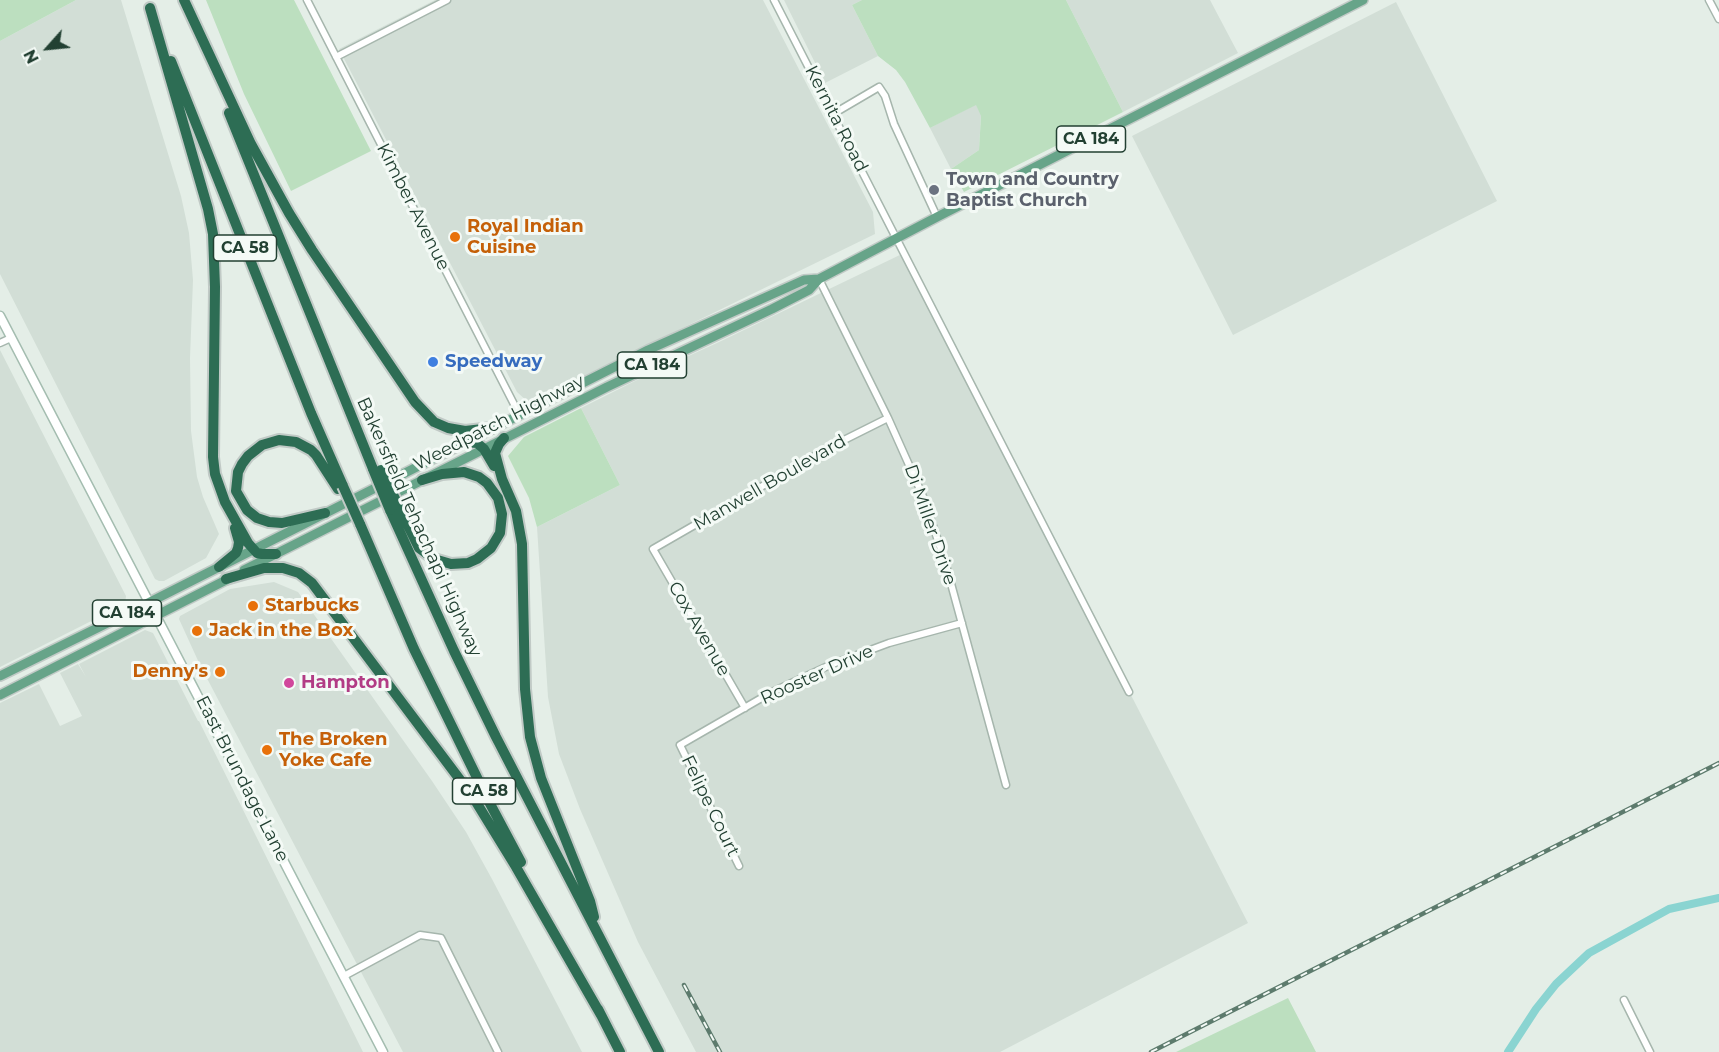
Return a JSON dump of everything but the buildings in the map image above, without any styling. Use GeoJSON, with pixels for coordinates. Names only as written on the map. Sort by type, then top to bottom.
{"type":"FeatureCollection","features":[{"type":"Feature","properties":{"kind":"highway","name":"Bakersfield Tehachapi Highway"},"geometry":{"type":"LineString","coordinates":[[184,0],[343,396],[394,507],[449,641],[658,1052]]}},
{"type":"Feature","properties":{"kind":"highway"},"geometry":{"type":"LineString","coordinates":[[184,0],[251,144],[289,213],[415,402],[434,422],[447,428],[465,431],[492,428]]}},
{"type":"Feature","properties":{"kind":"highway"},"geometry":{"type":"LineString","coordinates":[[148,4],[208,209],[213,234],[215,287],[213,457],[215,474],[220,491],[234,519],[253,549],[262,554],[276,554]]}},
{"type":"Feature","properties":{"kind":"highway","name":"CA 58"},"geometry":{"type":"LineString","coordinates":[[148,4],[341,488],[360,524],[414,649],[450,724],[620,1052]]}},
{"type":"Feature","properties":{"kind":"highway"},"geometry":{"type":"LineString","coordinates":[[502,479],[495,453],[504,438]]}},
{"type":"Feature","properties":{"kind":"highway"},"geometry":{"type":"LineString","coordinates":[[325,513],[282,523],[258,518],[247,510],[236,491],[238,472],[242,464],[262,445],[279,440],[296,442],[316,455],[341,488]]}},
{"type":"Feature","properties":{"kind":"highway"},"geometry":{"type":"LineString","coordinates":[[465,442],[477,443],[484,448],[502,479],[516,511],[522,544],[525,689],[530,737],[541,778],[590,901],[598,934]]}},
{"type":"Feature","properties":{"kind":"highway"},"geometry":{"type":"LineString","coordinates":[[394,507],[419,548],[434,559],[451,564],[468,563],[485,554],[500,533],[502,514],[498,498],[487,483],[479,477],[464,472],[442,474],[422,480]]}},
{"type":"Feature","properties":{"kind":"highway"},"geometry":{"type":"LineString","coordinates":[[219,567],[236,553],[238,548],[234,519]]}},
{"type":"Feature","properties":{"kind":"highway"},"geometry":{"type":"LineString","coordinates":[[226,579],[273,567],[299,573],[312,583],[472,797],[516,867],[601,1015]]}},
{"type":"Feature","properties":{"kind":"main road","name":"Weedpatch Highway"},"geometry":{"type":"LineString","coordinates":[[0,695],[504,438],[772,309],[809,290],[819,279],[1364,0]]}},
{"type":"Feature","properties":{"kind":"main road","name":"Weedpatch Highway"},"geometry":{"type":"LineString","coordinates":[[0,676],[519,414],[706,323],[804,280],[819,279]]}},
{"type":"Feature","properties":{"kind":"main road","name":"East Brundage Lane"},"geometry":{"type":"LineString","coordinates":[[0,316],[383,1052]]}},
{"type":"Feature","properties":{"kind":"street","name":"Kimber Avenue"},"geometry":{"type":"LineString","coordinates":[[307,0],[519,414]]}},
{"type":"Feature","properties":{"kind":"street"},"geometry":{"type":"LineString","coordinates":[[336,57],[447,0]]}},
{"type":"Feature","properties":{"kind":"street","name":"Kernita Road"},"geometry":{"type":"LineString","coordinates":[[774,0],[1129,692]]}},
{"type":"Feature","properties":{"kind":"street"},"geometry":{"type":"LineString","coordinates":[[1709,0],[1719,20]]}},
{"type":"Feature","properties":{"kind":"street"},"geometry":{"type":"LineString","coordinates":[[833,114],[879,87],[938,217]]}},
{"type":"Feature","properties":{"kind":"street","name":"Di Miller Drive"},"geometry":{"type":"LineString","coordinates":[[819,279],[909,463],[934,526],[1006,785]]}},
{"type":"Feature","properties":{"kind":"street"},"geometry":{"type":"LineString","coordinates":[[0,344],[11,338]]}},
{"type":"Feature","properties":{"kind":"street","name":"Manwell Boulevard"},"geometry":{"type":"LineString","coordinates":[[653,549],[832,446],[888,418]]}},
{"type":"Feature","properties":{"kind":"street","name":"Cox Avenue"},"geometry":{"type":"LineString","coordinates":[[653,549],[745,708]]}},
{"type":"Feature","properties":{"kind":"street","name":"Rooster Drive"},"geometry":{"type":"LineString","coordinates":[[680,745],[801,678],[849,657],[889,643],[962,623]]}},
{"type":"Feature","properties":{"kind":"street","name":"Felipe Court"},"geometry":{"type":"LineString","coordinates":[[680,745],[739,866]]}},
{"type":"Feature","properties":{"kind":"street"},"geometry":{"type":"LineString","coordinates":[[344,976],[420,935],[441,938],[498,1052]]}},
{"type":"Feature","properties":{"kind":"street"},"geometry":{"type":"LineString","coordinates":[[1624,1000],[1650,1052]]}},
{"type":"Feature","properties":{"kind":"shaded area"},"geometry":{"type":"Polygon","coordinates":[[[76,0],[121,0],[181,196],[189,233],[193,280],[190,358],[191,431],[197,477],[219,534],[206,558],[164,581],[155,579],[0,274],[0,41],[76,0]]]}},
{"type":"Feature","properties":{"kind":"shaded area"},"geometry":{"type":"Polygon","coordinates":[[[435,0],[763,0],[873,212],[875,234],[529,403],[517,392],[339,49],[435,0]]]}},
{"type":"Feature","properties":{"kind":"shaded area"},"geometry":{"type":"Polygon","coordinates":[[[784,0],[862,0],[852,5],[878,56],[825,83],[784,0]]]}},
{"type":"Feature","properties":{"kind":"shaded area"},"geometry":{"type":"Polygon","coordinates":[[[1066,0],[1210,0],[1238,53],[1123,112],[1066,0]]]}},
{"type":"Feature","properties":{"kind":"shaded area"},"geometry":{"type":"Polygon","coordinates":[[[1396,2],[1497,201],[1233,335],[1132,136],[1396,2]]]}},
{"type":"Feature","properties":{"kind":"shaded area"},"geometry":{"type":"Polygon","coordinates":[[[976,104],[981,115],[979,150],[951,169],[930,128],[976,104]]]}},
{"type":"Feature","properties":{"kind":"shaded area"},"geometry":{"type":"Polygon","coordinates":[[[904,253],[1248,923],[1000,1052],[696,1052],[638,942],[580,809],[559,754],[548,697],[537,527],[620,485],[581,408],[904,253]]]}},
{"type":"Feature","properties":{"kind":"shaded area"},"geometry":{"type":"Polygon","coordinates":[[[0,350],[126,596],[125,604],[0,667],[0,350]]]}},
{"type":"Feature","properties":{"kind":"shaded area"},"geometry":{"type":"Polygon","coordinates":[[[274,582],[298,592],[466,832],[582,1052],[403,1052],[200,665],[179,619],[180,616],[230,589],[274,582]]]}},
{"type":"Feature","properties":{"kind":"shaded area"},"geometry":{"type":"Polygon","coordinates":[[[145,630],[153,633],[199,721],[363,1052],[0,1052],[0,703],[39,684],[60,726],[82,716],[60,673],[78,664],[86,677],[79,664],[145,630]]]}},
{"type":"Feature","properties":{"kind":"green space"},"geometry":{"type":"Polygon","coordinates":[[[0,0],[76,0],[0,41],[0,0]]]}},
{"type":"Feature","properties":{"kind":"green space"},"geometry":{"type":"Polygon","coordinates":[[[206,0],[294,0],[371,151],[291,191],[244,94],[206,0]]]}},
{"type":"Feature","properties":{"kind":"green space"},"geometry":{"type":"Polygon","coordinates":[[[862,0],[1066,0],[1123,112],[964,192],[951,169],[979,150],[981,116],[976,105],[930,128],[905,82],[896,70],[878,56],[852,5],[862,0]]]}},
{"type":"Feature","properties":{"kind":"green space"},"geometry":{"type":"Polygon","coordinates":[[[581,408],[620,485],[537,527],[529,498],[508,456],[524,437],[581,408]]]}},
{"type":"Feature","properties":{"kind":"green space"},"geometry":{"type":"Polygon","coordinates":[[[1288,998],[1316,1052],[1176,1052],[1288,998]]]}},
{"type":"Feature","properties":{"kind":"waterway"},"geometry":{"type":"LineString","coordinates":[[1508,1052],[1536,1009],[1556,984],[1589,953],[1669,909],[1719,898]]}},
{"type":"Feature","properties":{"kind":"railway"},"geometry":{"type":"LineString","coordinates":[[1151,1052],[1719,763]]}},
{"type":"Feature","properties":{"kind":"railway"},"geometry":{"type":"LineString","coordinates":[[684,985],[720,1052]]}},
{"type":"Feature","properties":{"kind":"place","name":"Town and Country Baptist Church"},"geometry":{"type":"Point","coordinates":[934,190]}},
{"type":"Feature","properties":{"kind":"place","name":"Royal Indian Cuisine"},"geometry":{"type":"Point","coordinates":[455,237]}},
{"type":"Feature","properties":{"kind":"place","name":"Speedway"},"geometry":{"type":"Point","coordinates":[433,362]}},
{"type":"Feature","properties":{"kind":"place","name":"Starbucks"},"geometry":{"type":"Point","coordinates":[253,606]}},
{"type":"Feature","properties":{"kind":"place","name":"Jack in the Box"},"geometry":{"type":"Point","coordinates":[197,631]}},
{"type":"Feature","properties":{"kind":"place","name":"Denny's"},"geometry":{"type":"Point","coordinates":[220,672]}},
{"type":"Feature","properties":{"kind":"place","name":"Hampton"},"geometry":{"type":"Point","coordinates":[289,683]}},
{"type":"Feature","properties":{"kind":"place","name":"The Broken Yoke Cafe"},"geometry":{"type":"Point","coordinates":[267,750]}}]}
